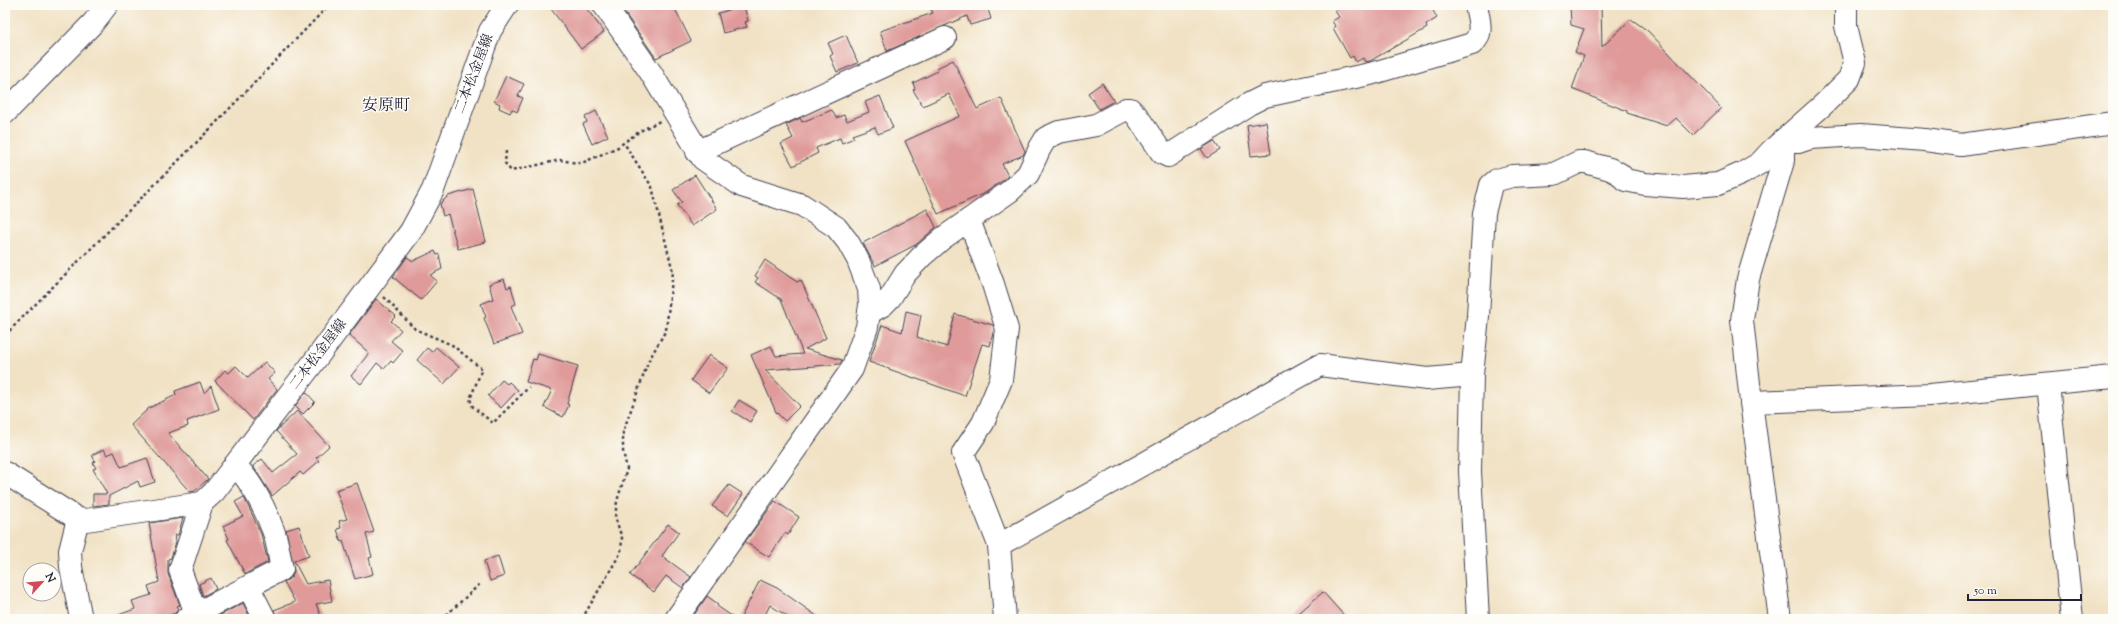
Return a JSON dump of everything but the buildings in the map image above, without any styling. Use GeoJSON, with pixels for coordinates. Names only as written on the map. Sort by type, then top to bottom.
{"type":"FeatureCollection","features":[{"type":"Feature","properties":{"kind":"street"},"geometry":{"type":"LineString","coordinates":[[5,113],[93,23],[107,5]]}},
{"type":"Feature","properties":{"kind":"street","name":"二本松金屋線"},"geometry":{"type":"LineString","coordinates":[[202,503],[214,492],[235,465],[411,231],[433,190],[490,31],[507,5]]}},
{"type":"Feature","properties":{"kind":"street"},"geometry":{"type":"LineString","coordinates":[[604,5],[651,73],[697,152],[719,172],[742,186],[802,205],[836,227],[848,242],[858,260],[869,289],[867,328],[852,369],[676,619]]}},
{"type":"Feature","properties":{"kind":"street"},"geometry":{"type":"LineString","coordinates":[[869,312],[883,305],[890,298],[905,274],[922,256],[943,238],[1010,191],[1028,174],[1046,138],[1052,135],[1096,125],[1126,109],[1130,109],[1162,153],[1168,156],[1249,104],[1265,96],[1370,74],[1472,44],[1478,36],[1480,29],[1476,5]]}},
{"type":"Feature","properties":{"kind":"street"},"geometry":{"type":"LineString","coordinates":[[1478,619],[1470,471],[1472,374],[1478,316],[1484,213],[1491,185],[1497,180],[1512,176],[1554,174],[1579,162],[1585,162],[1610,169],[1620,174],[1625,180],[1645,184],[1683,187],[1718,184],[1753,168],[1841,88],[1854,68],[1855,63],[1846,26],[1846,5]]}},
{"type":"Feature","properties":{"kind":"street"},"geometry":{"type":"LineString","coordinates":[[697,152],[945,38]]}},
{"type":"Feature","properties":{"kind":"street"},"geometry":{"type":"LineString","coordinates":[[1783,140],[1798,142],[1810,138],[1861,135],[1926,140],[1961,145],[2113,123]]}},
{"type":"Feature","properties":{"kind":"street"},"geometry":{"type":"LineString","coordinates":[[1780,619],[1751,402],[1742,320],[1748,279],[1783,161],[1783,140]]}},
{"type":"Feature","properties":{"kind":"street"},"geometry":{"type":"LineString","coordinates":[[969,220],[1008,329],[1001,380],[983,423],[963,453],[999,545],[1005,619]]}},
{"type":"Feature","properties":{"kind":"street"},"geometry":{"type":"LineString","coordinates":[[999,545],[1320,365],[1427,380],[1472,374]]}},
{"type":"Feature","properties":{"kind":"street"},"geometry":{"type":"LineString","coordinates":[[1751,402],[1930,395],[2113,377]]}},
{"type":"Feature","properties":{"kind":"street"},"geometry":{"type":"LineString","coordinates":[[2048,384],[2072,619]]}},
{"type":"Feature","properties":{"kind":"street"},"geometry":{"type":"LineString","coordinates":[[5,473],[78,519],[100,519],[202,503],[180,570],[193,618],[282,570],[273,530],[253,490],[242,472],[235,465]]}},
{"type":"Feature","properties":{"kind":"street"},"geometry":{"type":"LineString","coordinates":[[78,519],[70,551],[71,567],[81,619]]}},
{"type":"Feature","properties":{"kind":"street"},"geometry":{"type":"LineString","coordinates":[[249,588],[265,619]]}},
{"type":"Feature","properties":{"kind":"path"},"geometry":{"type":"LineString","coordinates":[[5,335],[210,129],[257,78],[329,5]]}},
{"type":"Feature","properties":{"kind":"path"},"geometry":{"type":"LineString","coordinates":[[506,151],[506,163],[511,171],[560,160],[582,163],[624,143],[640,131],[674,113]]}},
{"type":"Feature","properties":{"kind":"path"},"geometry":{"type":"LineString","coordinates":[[582,619],[621,552],[622,538],[615,517],[615,510],[627,469],[623,451],[623,432],[649,360],[663,338],[669,315],[672,265],[652,187],[624,143]]}},
{"type":"Feature","properties":{"kind":"path"},"geometry":{"type":"LineString","coordinates":[[371,284],[415,329],[452,345],[482,369],[470,399],[473,407],[493,423],[529,387]]}},
{"type":"Feature","properties":{"kind":"path"},"geometry":{"type":"LineString","coordinates":[[442,619],[446,613],[481,583]]}},
{"type":"Feature","properties":{"kind":"district","name":"安原町"},"geometry":{"type":"Point","coordinates":[386,106]}}]}
